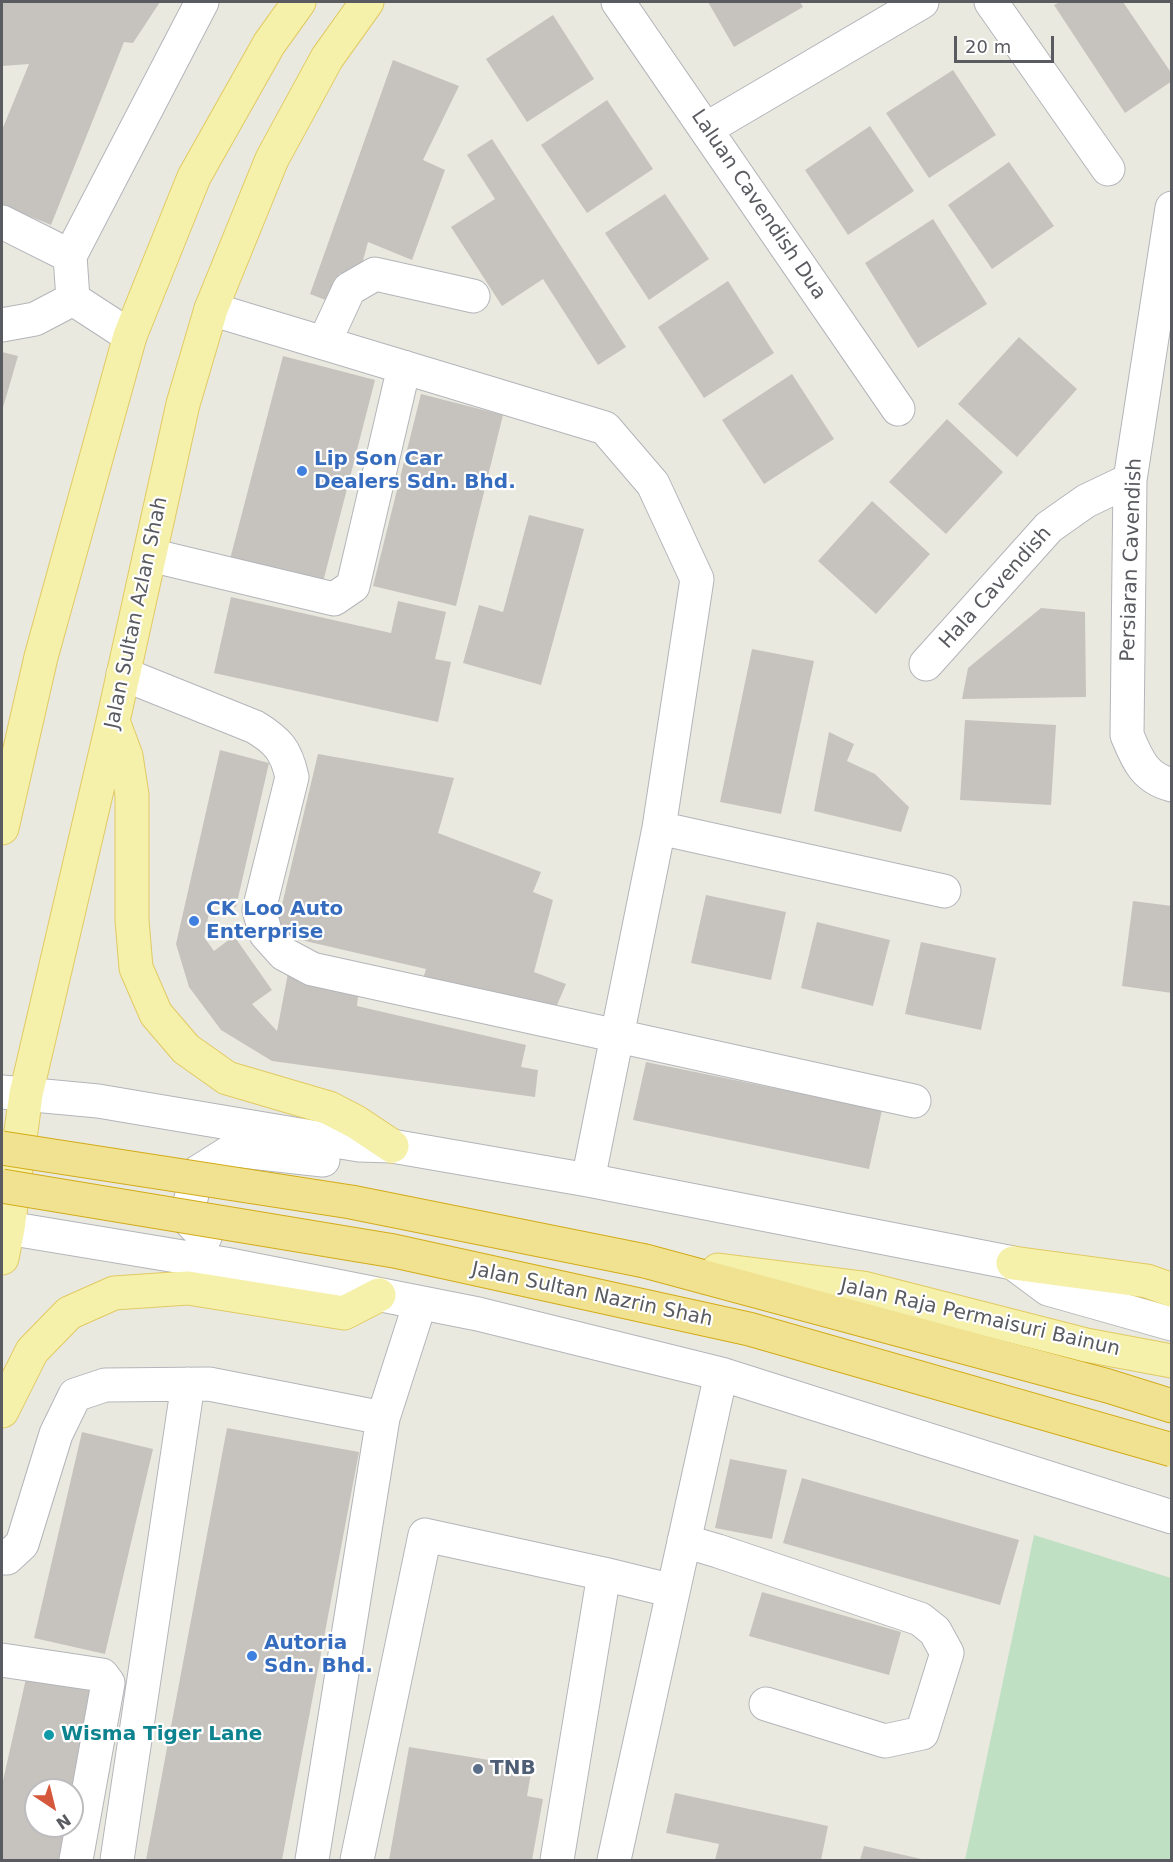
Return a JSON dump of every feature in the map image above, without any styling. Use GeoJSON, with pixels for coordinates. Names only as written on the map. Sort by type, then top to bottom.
{"type":"FeatureCollection","features":[{"type":"Feature","properties":{"kind":"highway","name":"Jalan Sultan Nazrin Shah"},"geometry":{"type":"LineString","coordinates":[[2,1148],[351,1202],[645,1261],[1108,1386],[1172,1406]]}},
{"type":"Feature","properties":{"kind":"highway","name":"Jalan Sultan Nazrin Shah"},"geometry":{"type":"LineString","coordinates":[[2,1186],[394,1251],[749,1329],[1172,1450]]}},
{"type":"Feature","properties":{"kind":"main road"},"geometry":{"type":"LineString","coordinates":[[2,828],[41,657],[129,336],[194,177],[269,44],[299,2]]}},
{"type":"Feature","properties":{"kind":"main road","name":"Jalan Sultan Azlan Shah"},"geometry":{"type":"LineString","coordinates":[[4,1238],[14,1093],[113,721],[183,404],[211,309],[272,159],[327,58],[367,2]]}},
{"type":"Feature","properties":{"kind":"main road"},"geometry":{"type":"LineString","coordinates":[[113,721],[126,756],[132,795],[132,920],[136,968],[156,1014],[186,1049],[227,1078],[329,1107],[392,1146]]}},
{"type":"Feature","properties":{"kind":"main road","name":"Jalan Raja Permaisuri Bainun"},"geometry":{"type":"LineString","coordinates":[[645,1261],[863,1288],[1086,1345],[1172,1361]]}},
{"type":"Feature","properties":{"kind":"main road"},"geometry":{"type":"LineString","coordinates":[[1013,1263],[1147,1281],[1172,1290]]}},
{"type":"Feature","properties":{"kind":"main road"},"geometry":{"type":"LineString","coordinates":[[2,1411],[32,1351],[69,1313],[114,1293],[188,1288],[344,1313],[379,1295]]}},
{"type":"Feature","properties":{"kind":"street"},"geometry":{"type":"LineString","coordinates":[[73,299],[70,256],[202,2]]}},
{"type":"Feature","properties":{"kind":"street","name":"Laluan Cavendish Dua"},"geometry":{"type":"LineString","coordinates":[[618,2],[898,409]]}},
{"type":"Feature","properties":{"kind":"street"},"geometry":{"type":"LineString","coordinates":[[706,129],[922,2]]}},
{"type":"Feature","properties":{"kind":"street"},"geometry":{"type":"LineString","coordinates":[[991,2],[1108,169]]}},
{"type":"Feature","properties":{"kind":"street","name":"Persiaran Cavendish"},"geometry":{"type":"LineString","coordinates":[[1172,208],[1130,480],[1127,735],[1139,764],[1161,782],[1172,785]]}},
{"type":"Feature","properties":{"kind":"street"},"geometry":{"type":"LineString","coordinates":[[2,222],[70,256]]}},
{"type":"Feature","properties":{"kind":"street"},"geometry":{"type":"LineString","coordinates":[[324,343],[349,289],[375,274],[473,296]]}},
{"type":"Feature","properties":{"kind":"street"},"geometry":{"type":"LineString","coordinates":[[73,299],[129,336]]}},
{"type":"Feature","properties":{"kind":"street"},"geometry":{"type":"LineString","coordinates":[[2,325],[35,319],[73,299]]}},
{"type":"Feature","properties":{"kind":"street"},"geometry":{"type":"LineString","coordinates":[[211,309],[605,428],[653,484],[697,579],[659,828],[588,1180]]}},
{"type":"Feature","properties":{"kind":"street"},"geometry":{"type":"LineString","coordinates":[[150,555],[333,599],[353,586],[404,367]]}},
{"type":"Feature","properties":{"kind":"street","name":"Hala Cavendish"},"geometry":{"type":"LineString","coordinates":[[926,664],[1049,527],[1086,501],[1130,480]]}},
{"type":"Feature","properties":{"kind":"street"},"geometry":{"type":"LineString","coordinates":[[123,674],[255,727],[275,740],[288,759],[292,777],[259,910],[266,934],[284,954],[312,969],[914,1101]]}},
{"type":"Feature","properties":{"kind":"street"},"geometry":{"type":"LineString","coordinates":[[659,828],[944,891]]}},
{"type":"Feature","properties":{"kind":"street"},"geometry":{"type":"LineString","coordinates":[[14,1093],[98,1101],[359,1145],[392,1146],[588,1180],[1013,1263],[1048,1289],[1172,1324]]}},
{"type":"Feature","properties":{"kind":"street"},"geometry":{"type":"LineString","coordinates":[[359,1145],[344,1163],[234,1150],[198,1172],[186,1217],[208,1239],[436,1286],[478,1314]]}},
{"type":"Feature","properties":{"kind":"street"},"geometry":{"type":"LineString","coordinates":[[4,1238],[225,1264],[478,1314],[721,1374],[1172,1517]]}},
{"type":"Feature","properties":{"kind":"street"},"geometry":{"type":"LineString","coordinates":[[312,1860],[383,1418],[420,1303]]}},
{"type":"Feature","properties":{"kind":"street"},"geometry":{"type":"LineString","coordinates":[[614,1860],[721,1374]]}},
{"type":"Feature","properties":{"kind":"street"},"geometry":{"type":"LineString","coordinates":[[117,1860],[188,1384]]}},
{"type":"Feature","properties":{"kind":"street"},"geometry":{"type":"LineString","coordinates":[[2,1558],[7,1558],[22,1544],[56,1434],[75,1395],[105,1385],[209,1384],[383,1418]]}},
{"type":"Feature","properties":{"kind":"street"},"geometry":{"type":"LineString","coordinates":[[357,1860],[425,1535],[673,1591]]}},
{"type":"Feature","properties":{"kind":"street"},"geometry":{"type":"LineString","coordinates":[[684,1541],[920,1619],[935,1631],[947,1653],[922,1733],[885,1741],[766,1704]]}},
{"type":"Feature","properties":{"kind":"street"},"geometry":{"type":"LineString","coordinates":[[556,1860],[604,1574]]}},
{"type":"Feature","properties":{"kind":"street"},"geometry":{"type":"LineString","coordinates":[[2,1660],[102,1675],[108,1683],[76,1860]]}},
{"type":"Feature","properties":{"kind":"green space"},"geometry":{"type":"Polygon","coordinates":[[[1034,1535],[1171,1578],[1171,1860],[965,1860],[1034,1535]]]}},
{"type":"Feature","properties":{"kind":"building"},"geometry":{"type":"Polygon","coordinates":[[[2,2],[160,2],[133,43],[124,42],[51,225],[2,205],[2,130],[29,64],[2,66],[2,2]]]}},
{"type":"Feature","properties":{"kind":"building"},"geometry":{"type":"Polygon","coordinates":[[[708,2],[800,2],[803,7],[734,47],[708,2]]]}},
{"type":"Feature","properties":{"kind":"building"},"geometry":{"type":"Polygon","coordinates":[[[1060,2],[1123,2],[1172,74],[1172,81],[1125,113],[1054,5],[1060,2]]]}},
{"type":"Feature","properties":{"kind":"building"},"geometry":{"type":"Polygon","coordinates":[[[553,15],[594,79],[527,122],[486,59],[553,15]]]}},
{"type":"Feature","properties":{"kind":"building"},"geometry":{"type":"Polygon","coordinates":[[[393,60],[459,86],[423,160],[445,170],[412,260],[368,242],[358,279],[340,273],[328,301],[310,294],[393,60]]]}},
{"type":"Feature","properties":{"kind":"building"},"geometry":{"type":"Polygon","coordinates":[[[953,70],[996,135],[929,178],[886,113],[953,70]]]}},
{"type":"Feature","properties":{"kind":"building"},"geometry":{"type":"Polygon","coordinates":[[[607,100],[653,169],[587,213],[541,145],[607,100]]]}},
{"type":"Feature","properties":{"kind":"building"},"geometry":{"type":"Polygon","coordinates":[[[870,126],[914,191],[848,235],[805,170],[870,126]]]}},
{"type":"Feature","properties":{"kind":"building"},"geometry":{"type":"Polygon","coordinates":[[[492,139],[626,347],[598,365],[543,279],[502,306],[451,227],[495,199],[467,155],[492,139]]]}},
{"type":"Feature","properties":{"kind":"building"},"geometry":{"type":"Polygon","coordinates":[[[1009,162],[1054,226],[992,269],[948,205],[1009,162]]]}},
{"type":"Feature","properties":{"kind":"building"},"geometry":{"type":"Polygon","coordinates":[[[665,194],[709,259],[649,300],[605,233],[665,194]]]}},
{"type":"Feature","properties":{"kind":"building"},"geometry":{"type":"Polygon","coordinates":[[[933,219],[987,304],[918,348],[865,263],[933,219]]]}},
{"type":"Feature","properties":{"kind":"building"},"geometry":{"type":"Polygon","coordinates":[[[728,281],[774,353],[704,398],[658,327],[728,281]]]}},
{"type":"Feature","properties":{"kind":"building"},"geometry":{"type":"Polygon","coordinates":[[[1019,337],[1077,389],[1017,457],[958,404],[1019,337]]]}},
{"type":"Feature","properties":{"kind":"building"},"geometry":{"type":"Polygon","coordinates":[[[2,352],[18,356],[2,411],[2,352]]]}},
{"type":"Feature","properties":{"kind":"building","name":"Lip Son Car Dealers Sdn. Bhd."},"geometry":{"type":"Polygon","coordinates":[[[283,356],[375,380],[322,586],[229,563],[283,356]]]}},
{"type":"Feature","properties":{"kind":"building"},"geometry":{"type":"Polygon","coordinates":[[[792,374],[834,439],[764,484],[722,420],[792,374]]]}},
{"type":"Feature","properties":{"kind":"building"},"geometry":{"type":"Polygon","coordinates":[[[421,394],[503,415],[456,606],[373,586],[421,394]]]}},
{"type":"Feature","properties":{"kind":"building"},"geometry":{"type":"Polygon","coordinates":[[[947,419],[1003,472],[946,534],[889,482],[947,419]]]}},
{"type":"Feature","properties":{"kind":"building"},"geometry":{"type":"Polygon","coordinates":[[[872,501],[930,554],[876,614],[818,561],[872,501]]]}},
{"type":"Feature","properties":{"kind":"building"},"geometry":{"type":"Polygon","coordinates":[[[529,515],[584,529],[541,685],[463,663],[479,605],[503,612],[529,515]]]}},
{"type":"Feature","properties":{"kind":"building"},"geometry":{"type":"Polygon","coordinates":[[[231,597],[391,633],[398,601],[446,612],[435,659],[451,662],[438,722],[214,673],[231,597]]]}},
{"type":"Feature","properties":{"kind":"building"},"geometry":{"type":"Polygon","coordinates":[[[1041,608],[1085,612],[1086,697],[962,699],[968,668],[1041,608]]]}},
{"type":"Feature","properties":{"kind":"building"},"geometry":{"type":"Polygon","coordinates":[[[752,649],[814,661],[781,814],[720,802],[752,649]]]}},
{"type":"Feature","properties":{"kind":"building"},"geometry":{"type":"Polygon","coordinates":[[[965,720],[1056,725],[1051,805],[960,800],[965,720]]]}},
{"type":"Feature","properties":{"kind":"building"},"geometry":{"type":"Polygon","coordinates":[[[829,732],[854,744],[847,761],[875,774],[909,807],[901,832],[814,811],[829,732]]]}},
{"type":"Feature","properties":{"kind":"building","name":"CK Loo Auto Enterprise"},"geometry":{"type":"Polygon","coordinates":[[[220,750],[269,763],[236,907],[211,904],[204,937],[214,951],[234,936],[272,990],[252,1004],[277,1031],[288,973],[359,988],[357,1006],[526,1045],[521,1067],[538,1070],[535,1097],[272,1061],[221,1030],[189,987],[176,944],[220,750]]]}},
{"type":"Feature","properties":{"kind":"building"},"geometry":{"type":"Polygon","coordinates":[[[318,754],[454,778],[438,833],[541,872],[533,892],[553,900],[534,972],[566,984],[554,1012],[421,985],[426,969],[275,934],[318,754]]]}},
{"type":"Feature","properties":{"kind":"building"},"geometry":{"type":"Polygon","coordinates":[[[706,895],[786,912],[771,980],[691,963],[706,895]]]}},
{"type":"Feature","properties":{"kind":"building"},"geometry":{"type":"Polygon","coordinates":[[[1133,901],[1172,906],[1172,993],[1122,986],[1133,901]]]}},
{"type":"Feature","properties":{"kind":"building"},"geometry":{"type":"Polygon","coordinates":[[[817,922],[890,940],[873,1006],[801,988],[817,922]]]}},
{"type":"Feature","properties":{"kind":"building"},"geometry":{"type":"Polygon","coordinates":[[[921,942],[996,958],[981,1030],[905,1014],[921,942]]]}},
{"type":"Feature","properties":{"kind":"building"},"geometry":{"type":"Polygon","coordinates":[[[646,1062],[882,1110],[869,1169],[633,1120],[646,1062]]]}},
{"type":"Feature","properties":{"kind":"building","name":"Autoria Sdn. Bhd."},"geometry":{"type":"Polygon","coordinates":[[[227,1428],[359,1452],[282,1860],[146,1860],[227,1428]]]}},
{"type":"Feature","properties":{"kind":"building"},"geometry":{"type":"Polygon","coordinates":[[[82,1432],[153,1449],[105,1654],[34,1638],[82,1432]]]}},
{"type":"Feature","properties":{"kind":"building"},"geometry":{"type":"Polygon","coordinates":[[[730,1459],[787,1470],[772,1539],[715,1528],[730,1459]]]}},
{"type":"Feature","properties":{"kind":"building"},"geometry":{"type":"Polygon","coordinates":[[[802,1478],[1019,1540],[1000,1605],[783,1543],[802,1478]]]}},
{"type":"Feature","properties":{"kind":"building"},"geometry":{"type":"Polygon","coordinates":[[[762,1592],[901,1632],[889,1675],[749,1636],[762,1592]]]}},
{"type":"Feature","properties":{"kind":"building","name":"Wisma Tiger Lane"},"geometry":{"type":"Polygon","coordinates":[[[27,1674],[93,1685],[74,1778],[24,1778],[24,1838],[68,1838],[65,1860],[2,1860],[2,1785],[27,1674]]]}},
{"type":"Feature","properties":{"kind":"building"},"geometry":{"type":"Polygon","coordinates":[[[409,1747],[532,1767],[527,1796],[543,1799],[532,1860],[389,1860],[409,1747]]]}},
{"type":"Feature","properties":{"kind":"building"},"geometry":{"type":"Polygon","coordinates":[[[675,1793],[828,1826],[821,1860],[715,1860],[719,1844],[666,1833],[675,1793]]]}},
{"type":"Feature","properties":{"kind":"building"},"geometry":{"type":"Polygon","coordinates":[[[864,1846],[926,1860],[860,1860],[864,1846]]]}},
{"type":"Feature","properties":{"kind":"place","name":"Lip Son Car Dealers Sdn. Bhd."},"geometry":{"type":"Point","coordinates":[302,471]}},
{"type":"Feature","properties":{"kind":"place","name":"CK Loo Auto Enterprise"},"geometry":{"type":"Point","coordinates":[194,921]}},
{"type":"Feature","properties":{"kind":"place","name":"Autoria Sdn. Bhd."},"geometry":{"type":"Point","coordinates":[252,1656]}},
{"type":"Feature","properties":{"kind":"place","name":"Wisma Tiger Lane"},"geometry":{"type":"Point","coordinates":[49,1735]}},
{"type":"Feature","properties":{"kind":"place","name":"TNB"},"geometry":{"type":"Point","coordinates":[478,1769]}}]}
